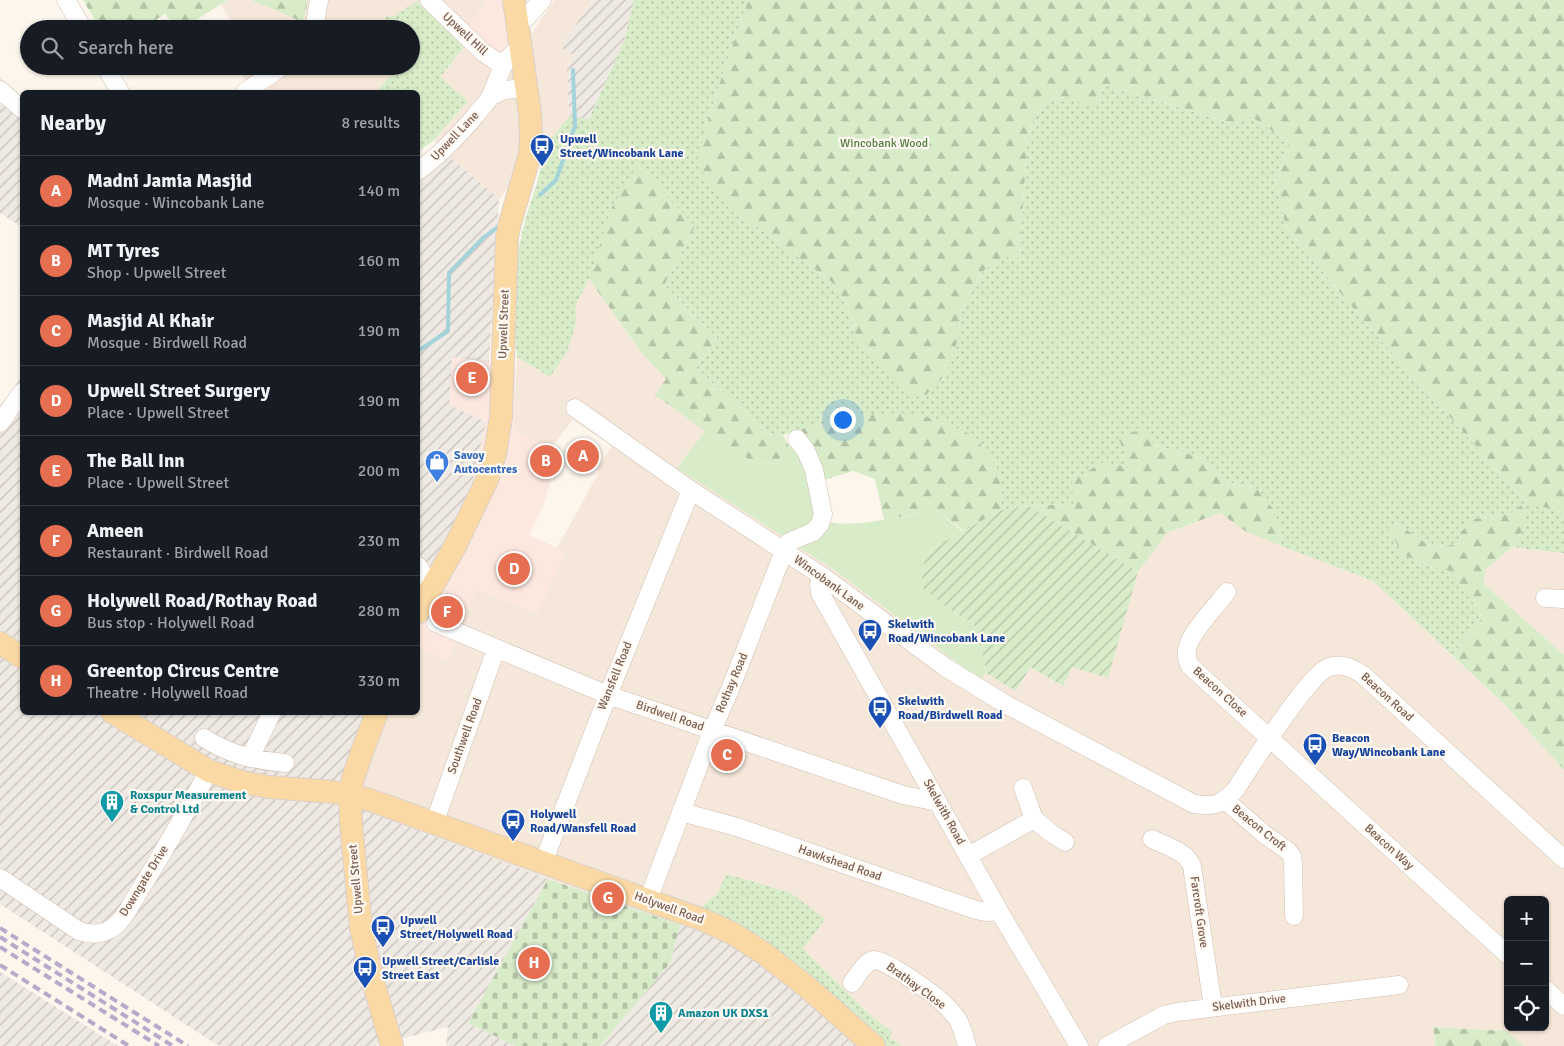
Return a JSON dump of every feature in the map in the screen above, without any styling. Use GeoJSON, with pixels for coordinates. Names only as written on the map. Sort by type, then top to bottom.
{"type":"FeatureCollection","features":[{"type":"Feature","properties":{"kind":"main road","name":"Upwell Street"},"geometry":{"type":"LineString","coordinates":[[427,618],[431,587],[454,548],[470,515],[489,473],[495,454],[501,410],[507,237],[530,154],[532,139],[526,88],[513,56],[515,11]]}},
{"type":"Feature","properties":{"kind":"main road"},"geometry":{"type":"LineString","coordinates":[[0,643],[20,656]]}},
{"type":"Feature","properties":{"kind":"main road","name":"Holywell Road"},"geometry":{"type":"LineString","coordinates":[[117,715],[209,771],[242,782],[269,787],[350,794],[390,806],[434,824],[703,920],[732,933],[762,952],[806,986],[874,1046]]}},
{"type":"Feature","properties":{"kind":"main road","name":"Upwell Street"},"geometry":{"type":"LineString","coordinates":[[376,715],[357,765],[350,794],[361,928],[372,978],[392,1046]]}},
{"type":"Feature","properties":{"kind":"street"},"geometry":{"type":"LineString","coordinates":[[66,0],[78,20]]}},
{"type":"Feature","properties":{"kind":"street"},"geometry":{"type":"LineString","coordinates":[[316,20],[319,0]]}},
{"type":"Feature","properties":{"kind":"street","name":"Upwell Hill"},"geometry":{"type":"LineString","coordinates":[[429,0],[484,53],[496,60],[513,56]]}},
{"type":"Feature","properties":{"kind":"street"},"geometry":{"type":"LineString","coordinates":[[515,11],[527,17],[542,0]]}},
{"type":"Feature","properties":{"kind":"street","name":"Upwell Lane"},"geometry":{"type":"LineString","coordinates":[[420,169],[446,148],[490,97],[513,56]]}},
{"type":"Feature","properties":{"kind":"street"},"geometry":{"type":"LineString","coordinates":[[110,75],[119,90]]}},
{"type":"Feature","properties":{"kind":"street"},"geometry":{"type":"LineString","coordinates":[[248,90],[270,75]]}},
{"type":"Feature","properties":{"kind":"street"},"geometry":{"type":"LineString","coordinates":[[490,97],[504,90],[526,88]]}},
{"type":"Feature","properties":{"kind":"street"},"geometry":{"type":"LineString","coordinates":[[0,90],[20,107]]}},
{"type":"Feature","properties":{"kind":"street"},"geometry":{"type":"LineString","coordinates":[[0,423],[20,395]]}},
{"type":"Feature","properties":{"kind":"street","name":"Wincobank Lane"},"geometry":{"type":"LineString","coordinates":[[575,408],[691,490],[822,576],[945,667],[1007,705],[1194,804],[1210,806],[1225,800]]}},
{"type":"Feature","properties":{"kind":"street"},"geometry":{"type":"LineString","coordinates":[[784,551],[789,542],[813,532],[820,524],[823,514],[814,470],[806,451],[797,439]]}},
{"type":"Feature","properties":{"kind":"street","name":"Wansfell Road"},"geometry":{"type":"LineString","coordinates":[[543,863],[608,695],[691,490]]}},
{"type":"Feature","properties":{"kind":"street","name":"Rothay Road"},"geometry":{"type":"LineString","coordinates":[[648,900],[712,730],[731,687],[784,551]]}},
{"type":"Feature","properties":{"kind":"street"},"geometry":{"type":"LineString","coordinates":[[420,569],[431,587]]}},
{"type":"Feature","properties":{"kind":"street","name":"Skelwith Road"},"geometry":{"type":"LineString","coordinates":[[822,576],[819,585],[820,593],[999,911],[1079,1046]]}},
{"type":"Feature","properties":{"kind":"street","name":"Beacon Close"},"geometry":{"type":"LineString","coordinates":[[1227,592],[1188,644],[1187,659],[1190,666],[1270,738]]}},
{"type":"Feature","properties":{"kind":"street"},"geometry":{"type":"LineString","coordinates":[[1545,598],[1564,599]]}},
{"type":"Feature","properties":{"kind":"street","name":"Birdwell Road"},"geometry":{"type":"LineString","coordinates":[[427,618],[496,649],[608,695],[903,795],[938,802]]}},
{"type":"Feature","properties":{"kind":"street","name":"Southwell Road"},"geometry":{"type":"LineString","coordinates":[[434,824],[496,649]]}},
{"type":"Feature","properties":{"kind":"street","name":"Beacon Road"},"geometry":{"type":"LineString","coordinates":[[1225,800],[1236,788],[1296,700],[1315,678],[1325,669],[1345,666],[1355,669],[1363,675],[1564,859]]}},
{"type":"Feature","properties":{"kind":"street"},"geometry":{"type":"LineString","coordinates":[[250,758],[271,715]]}},
{"type":"Feature","properties":{"kind":"street"},"geometry":{"type":"LineString","coordinates":[[204,738],[219,748],[250,758],[285,764]]}},
{"type":"Feature","properties":{"kind":"street","name":"Beacon Way"},"geometry":{"type":"LineString","coordinates":[[1270,738],[1504,951]]}},
{"type":"Feature","properties":{"kind":"street","name":"Downgate Drive"},"geometry":{"type":"LineString","coordinates":[[0,878],[79,931],[97,934],[106,931],[115,926],[124,914],[157,862],[209,771]]}},
{"type":"Feature","properties":{"kind":"street"},"geometry":{"type":"LineString","coordinates":[[1023,788],[1034,819],[1065,842]]}},
{"type":"Feature","properties":{"kind":"street","name":"Beacon Croft"},"geometry":{"type":"LineString","coordinates":[[1225,800],[1264,834],[1288,850],[1292,856],[1294,916]]}},
{"type":"Feature","properties":{"kind":"street","name":"Hawkshead Road"},"geometry":{"type":"LineString","coordinates":[[681,812],[737,826],[976,910],[986,912],[999,911]]}},
{"type":"Feature","properties":{"kind":"street"},"geometry":{"type":"LineString","coordinates":[[968,856],[1034,819]]}},
{"type":"Feature","properties":{"kind":"street","name":"Farcroft Grove"},"geometry":{"type":"LineString","coordinates":[[1152,839],[1190,860],[1213,1007]]}},
{"type":"Feature","properties":{"kind":"street","name":"Brathay Close"},"geometry":{"type":"LineString","coordinates":[[852,983],[868,963],[880,960],[944,1004],[958,1020],[967,1046]]}},
{"type":"Feature","properties":{"kind":"street","name":"Skelwith Drive"},"geometry":{"type":"LineString","coordinates":[[1107,1046],[1164,1015],[1213,1007],[1399,986]]}},
{"type":"Feature","properties":{"kind":"street"},"geometry":{"type":"LineString","coordinates":[[1549,993],[1564,1006]]}},
{"type":"Feature","properties":{"kind":"shaded area"},"geometry":{"type":"Polygon","coordinates":[[[228,0],[251,0],[301,20],[230,20],[221,5],[228,0]]]}},
{"type":"Feature","properties":{"kind":"shaded area"},"geometry":{"type":"Polygon","coordinates":[[[308,0],[487,0],[469,26],[521,0],[532,33],[554,0],[593,0],[560,47],[574,55],[567,67],[569,117],[499,199],[445,153],[434,140],[468,101],[440,77],[464,47],[420,28],[420,20],[403,20],[394,16],[385,17],[384,20],[303,20],[308,0]]]}},
{"type":"Feature","properties":{"kind":"shaded area"},"geometry":{"type":"Polygon","coordinates":[[[487,0],[505,0],[510,45],[504,55],[486,51],[486,41],[469,26],[485,6],[484,3],[487,0]]]}},
{"type":"Feature","properties":{"kind":"shaded area"},"geometry":{"type":"Polygon","coordinates":[[[593,0],[634,0],[624,41],[589,119],[569,117],[567,67],[574,55],[560,47],[593,0]]]}},
{"type":"Feature","properties":{"kind":"shaded area"},"geometry":{"type":"Polygon","coordinates":[[[242,75],[391,75],[378,90],[240,90],[246,82],[242,75]]]}},
{"type":"Feature","properties":{"kind":"shaded area"},"geometry":{"type":"Polygon","coordinates":[[[0,77],[20,95],[20,226],[0,213],[0,77]]]}},
{"type":"Feature","properties":{"kind":"shaded area"},"geometry":{"type":"Polygon","coordinates":[[[445,153],[499,199],[489,362],[452,357],[449,405],[486,422],[466,504],[420,609],[420,173],[445,153]]]}},
{"type":"Feature","properties":{"kind":"shaded area"},"geometry":{"type":"Polygon","coordinates":[[[589,279],[641,352],[666,379],[655,395],[705,431],[677,468],[836,571],[980,680],[986,673],[1016,691],[1030,667],[1062,686],[1072,667],[1108,677],[1138,572],[1167,533],[1220,513],[1245,531],[1373,581],[1507,707],[1564,770],[1564,1046],[1524,1046],[1506,1031],[1549,1031],[1549,896],[1504,896],[1504,1031],[1433,1027],[1436,1045],[1433,1046],[902,1046],[889,1038],[892,1032],[869,1014],[803,949],[718,893],[680,925],[548,879],[353,806],[374,715],[420,715],[420,649],[448,661],[476,589],[537,613],[565,552],[557,548],[599,472],[597,469],[612,446],[573,420],[553,445],[558,453],[513,429],[517,357],[550,377],[576,324],[576,305],[589,279]]]}},
{"type":"Feature","properties":{"kind":"shaded area"},"geometry":{"type":"Polygon","coordinates":[[[452,356],[489,362],[516,371],[513,429],[558,453],[544,504],[529,535],[566,552],[537,613],[476,589],[448,662],[420,649],[420,609],[466,504],[486,422],[449,405],[452,356]]]}},
{"type":"Feature","properties":{"kind":"shaded area"},"geometry":{"type":"Polygon","coordinates":[[[20,379],[20,715],[374,715],[353,806],[548,879],[468,1023],[515,1046],[446,1046],[448,1027],[376,1046],[219,1046],[0,904],[0,403],[2,404],[20,379]]]}},
{"type":"Feature","properties":{"kind":"shaded area"},"geometry":{"type":"Polygon","coordinates":[[[1512,547],[1564,553],[1564,655],[1484,584],[1485,570],[1512,547]]]}},
{"type":"Feature","properties":{"kind":"shaded area"},"geometry":{"type":"Polygon","coordinates":[[[680,925],[725,935],[866,1046],[600,1046],[670,963],[680,925]]]}},
{"type":"Feature","properties":{"kind":"shaded area"},"geometry":{"type":"Polygon","coordinates":[[[0,972],[118,1046],[0,1046],[0,972]]]}},
{"type":"Feature","properties":{"kind":"green space"},"geometry":{"type":"Polygon","coordinates":[[[83,0],[228,0],[196,20],[170,20],[165,14],[155,20],[95,20],[83,0]]]}},
{"type":"Feature","properties":{"kind":"green space"},"geometry":{"type":"Polygon","coordinates":[[[251,0],[308,0],[303,20],[298,20],[251,0]]]}},
{"type":"Feature","properties":{"kind":"green space"},"geometry":{"type":"Polygon","coordinates":[[[634,0],[748,0],[716,94],[697,163],[733,212],[755,225],[832,282],[845,301],[858,341],[957,342],[962,309],[984,270],[1003,256],[1019,258],[1028,133],[1041,106],[1064,97],[1097,99],[1106,85],[1230,123],[1255,119],[1289,142],[1276,181],[1286,228],[1364,321],[1526,502],[1560,511],[1564,514],[1564,553],[1512,547],[1526,525],[1526,503],[1510,514],[1474,519],[1462,543],[1433,548],[1398,524],[1388,525],[1402,554],[1432,567],[1451,570],[1483,617],[1452,655],[1373,581],[1279,545],[1282,534],[1255,487],[1225,482],[1200,457],[1154,445],[1132,468],[1073,504],[1029,506],[1001,510],[1002,487],[851,415],[832,427],[812,426],[783,435],[768,433],[696,368],[717,338],[664,285],[695,226],[589,279],[576,305],[576,323],[567,352],[550,377],[517,357],[510,289],[525,220],[538,180],[544,146],[569,117],[589,119],[624,41],[634,0]]]}},
{"type":"Feature","properties":{"kind":"green space","name":"Wincobank Wood"},"geometry":{"type":"Polygon","coordinates":[[[748,0],[1564,0],[1564,514],[1560,511],[1526,503],[1526,525],[1512,547],[1485,570],[1484,584],[1564,655],[1564,770],[1507,707],[1452,655],[1483,617],[1451,571],[1432,567],[1402,554],[1387,525],[1398,524],[1433,548],[1462,543],[1460,533],[1474,519],[1510,514],[1526,502],[1364,321],[1286,228],[1276,181],[1289,142],[1255,119],[1231,123],[1106,85],[1091,107],[1064,97],[1041,106],[1028,133],[1019,258],[1003,257],[984,270],[962,309],[957,342],[946,374],[926,395],[908,394],[881,368],[858,341],[845,301],[832,282],[755,225],[733,212],[713,190],[696,163],[716,94],[748,0]]]}},
{"type":"Feature","properties":{"kind":"green space"},"geometry":{"type":"Polygon","coordinates":[[[417,1],[464,47],[440,77],[468,101],[434,140],[420,150],[420,90],[378,90],[391,75],[420,75],[420,20],[384,20],[385,17],[395,16],[417,1]]]}},
{"type":"Feature","properties":{"kind":"green space"},"geometry":{"type":"Polygon","coordinates":[[[638,165],[695,226],[664,285],[717,338],[696,368],[768,433],[783,435],[789,446],[776,464],[754,463],[655,395],[666,379],[641,352],[589,279],[612,207],[638,165]]]}},
{"type":"Feature","properties":{"kind":"green space"},"geometry":{"type":"Polygon","coordinates":[[[905,413],[939,420],[974,436],[997,467],[1002,487],[1001,510],[964,531],[936,510],[884,520],[875,479],[853,471],[824,480],[801,429],[812,426],[832,427],[851,415],[905,413]]]}},
{"type":"Feature","properties":{"kind":"green space"},"geometry":{"type":"Polygon","coordinates":[[[1146,428],[1154,445],[1200,457],[1225,482],[1255,487],[1274,510],[1282,534],[1279,545],[1245,531],[1220,513],[1167,533],[1138,572],[1029,506],[1073,504],[1072,480],[1104,462],[1131,468],[1118,437],[1146,428]]]}},
{"type":"Feature","properties":{"kind":"green space"},"geometry":{"type":"Polygon","coordinates":[[[705,431],[754,463],[776,464],[789,446],[799,456],[815,507],[826,520],[834,523],[862,523],[936,510],[963,532],[926,552],[950,610],[974,624],[986,673],[980,680],[836,571],[677,468],[705,431]]]}},
{"type":"Feature","properties":{"kind":"green space"},"geometry":{"type":"Polygon","coordinates":[[[1029,506],[1138,572],[1108,678],[1072,667],[1063,686],[1030,667],[1016,691],[986,673],[974,624],[950,610],[921,587],[926,552],[1001,510],[1029,506]]]}},
{"type":"Feature","properties":{"kind":"green space"},"geometry":{"type":"Polygon","coordinates":[[[726,874],[791,893],[825,919],[803,949],[869,1014],[892,1032],[890,1038],[902,1046],[886,1046],[825,994],[698,910],[718,893],[726,874]]]}},
{"type":"Feature","properties":{"kind":"green space"},"geometry":{"type":"Polygon","coordinates":[[[548,879],[680,925],[670,963],[600,1046],[515,1046],[468,1023],[548,879]]]}},
{"type":"Feature","properties":{"kind":"green space"},"geometry":{"type":"Polygon","coordinates":[[[1433,1027],[1506,1031],[1524,1046],[1433,1046],[1436,1045],[1433,1027]]]}},
{"type":"Feature","properties":{"kind":"waterway"},"geometry":{"type":"LineString","coordinates":[[540,195],[556,180],[575,126],[573,70]]}},
{"type":"Feature","properties":{"kind":"waterway"},"geometry":{"type":"LineString","coordinates":[[420,350],[448,331],[449,273],[483,238],[499,226]]}},
{"type":"Feature","properties":{"kind":"railway"},"geometry":{"type":"LineString","coordinates":[[0,928],[188,1046]]}},
{"type":"Feature","properties":{"kind":"railway"},"geometry":{"type":"LineString","coordinates":[[0,937],[173,1046]]}},
{"type":"Feature","properties":{"kind":"railway"},"geometry":{"type":"LineString","coordinates":[[0,947],[159,1046]]}},
{"type":"Feature","properties":{"kind":"railway"},"geometry":{"type":"LineString","coordinates":[[0,965],[129,1046]]}},
{"type":"Feature","properties":{"kind":"place","name":"Upwell Street/Wincobank Lane"},"geometry":{"type":"Point","coordinates":[542,167]}},
{"type":"Feature","properties":{"kind":"place","name":"The Ball Inn"},"geometry":{"type":"Point","coordinates":[472,378]}},
{"type":"Feature","properties":{"kind":"place","name":"Madni Jamia Masjid"},"geometry":{"type":"Point","coordinates":[583,456]}},
{"type":"Feature","properties":{"kind":"place","name":"MT Tyres"},"geometry":{"type":"Point","coordinates":[546,461]}},
{"type":"Feature","properties":{"kind":"place","name":"Savoy Autocentres"},"geometry":{"type":"Point","coordinates":[437,483]}},
{"type":"Feature","properties":{"kind":"place","name":"Upwell Street Surgery"},"geometry":{"type":"Point","coordinates":[514,569]}},
{"type":"Feature","properties":{"kind":"place","name":"Ameen"},"geometry":{"type":"Point","coordinates":[447,612]}},
{"type":"Feature","properties":{"kind":"place","name":"Skelwith Road/Wincobank Lane"},"geometry":{"type":"Point","coordinates":[870,652]}},
{"type":"Feature","properties":{"kind":"place","name":"Skelwith Road/Birdwell Road"},"geometry":{"type":"Point","coordinates":[880,729]}},
{"type":"Feature","properties":{"kind":"place","name":"Masjid Al Khair"},"geometry":{"type":"Point","coordinates":[727,755]}},
{"type":"Feature","properties":{"kind":"place","name":"Beacon Way/Wincobank Lane"},"geometry":{"type":"Point","coordinates":[1315,766]}},
{"type":"Feature","properties":{"kind":"place","name":"Roxspur Measurement & Control Ltd"},"geometry":{"type":"Point","coordinates":[112,823]}},
{"type":"Feature","properties":{"kind":"place","name":"Holywell Road/Wansfell Road"},"geometry":{"type":"Point","coordinates":[513,842]}},
{"type":"Feature","properties":{"kind":"place","name":"Holywell Road/Rothay Road"},"geometry":{"type":"Point","coordinates":[608,898]}},
{"type":"Feature","properties":{"kind":"place","name":"Upwell Street/Holywell Road"},"geometry":{"type":"Point","coordinates":[383,948]}},
{"type":"Feature","properties":{"kind":"place","name":"Greentop Circus Centre"},"geometry":{"type":"Point","coordinates":[534,963]}},
{"type":"Feature","properties":{"kind":"place","name":"Upwell Street/Carlisle Street East"},"geometry":{"type":"Point","coordinates":[365,989]}},
{"type":"Feature","properties":{"kind":"place","name":"Amazon UK DXS1"},"geometry":{"type":"Point","coordinates":[661,1034]}}]}
